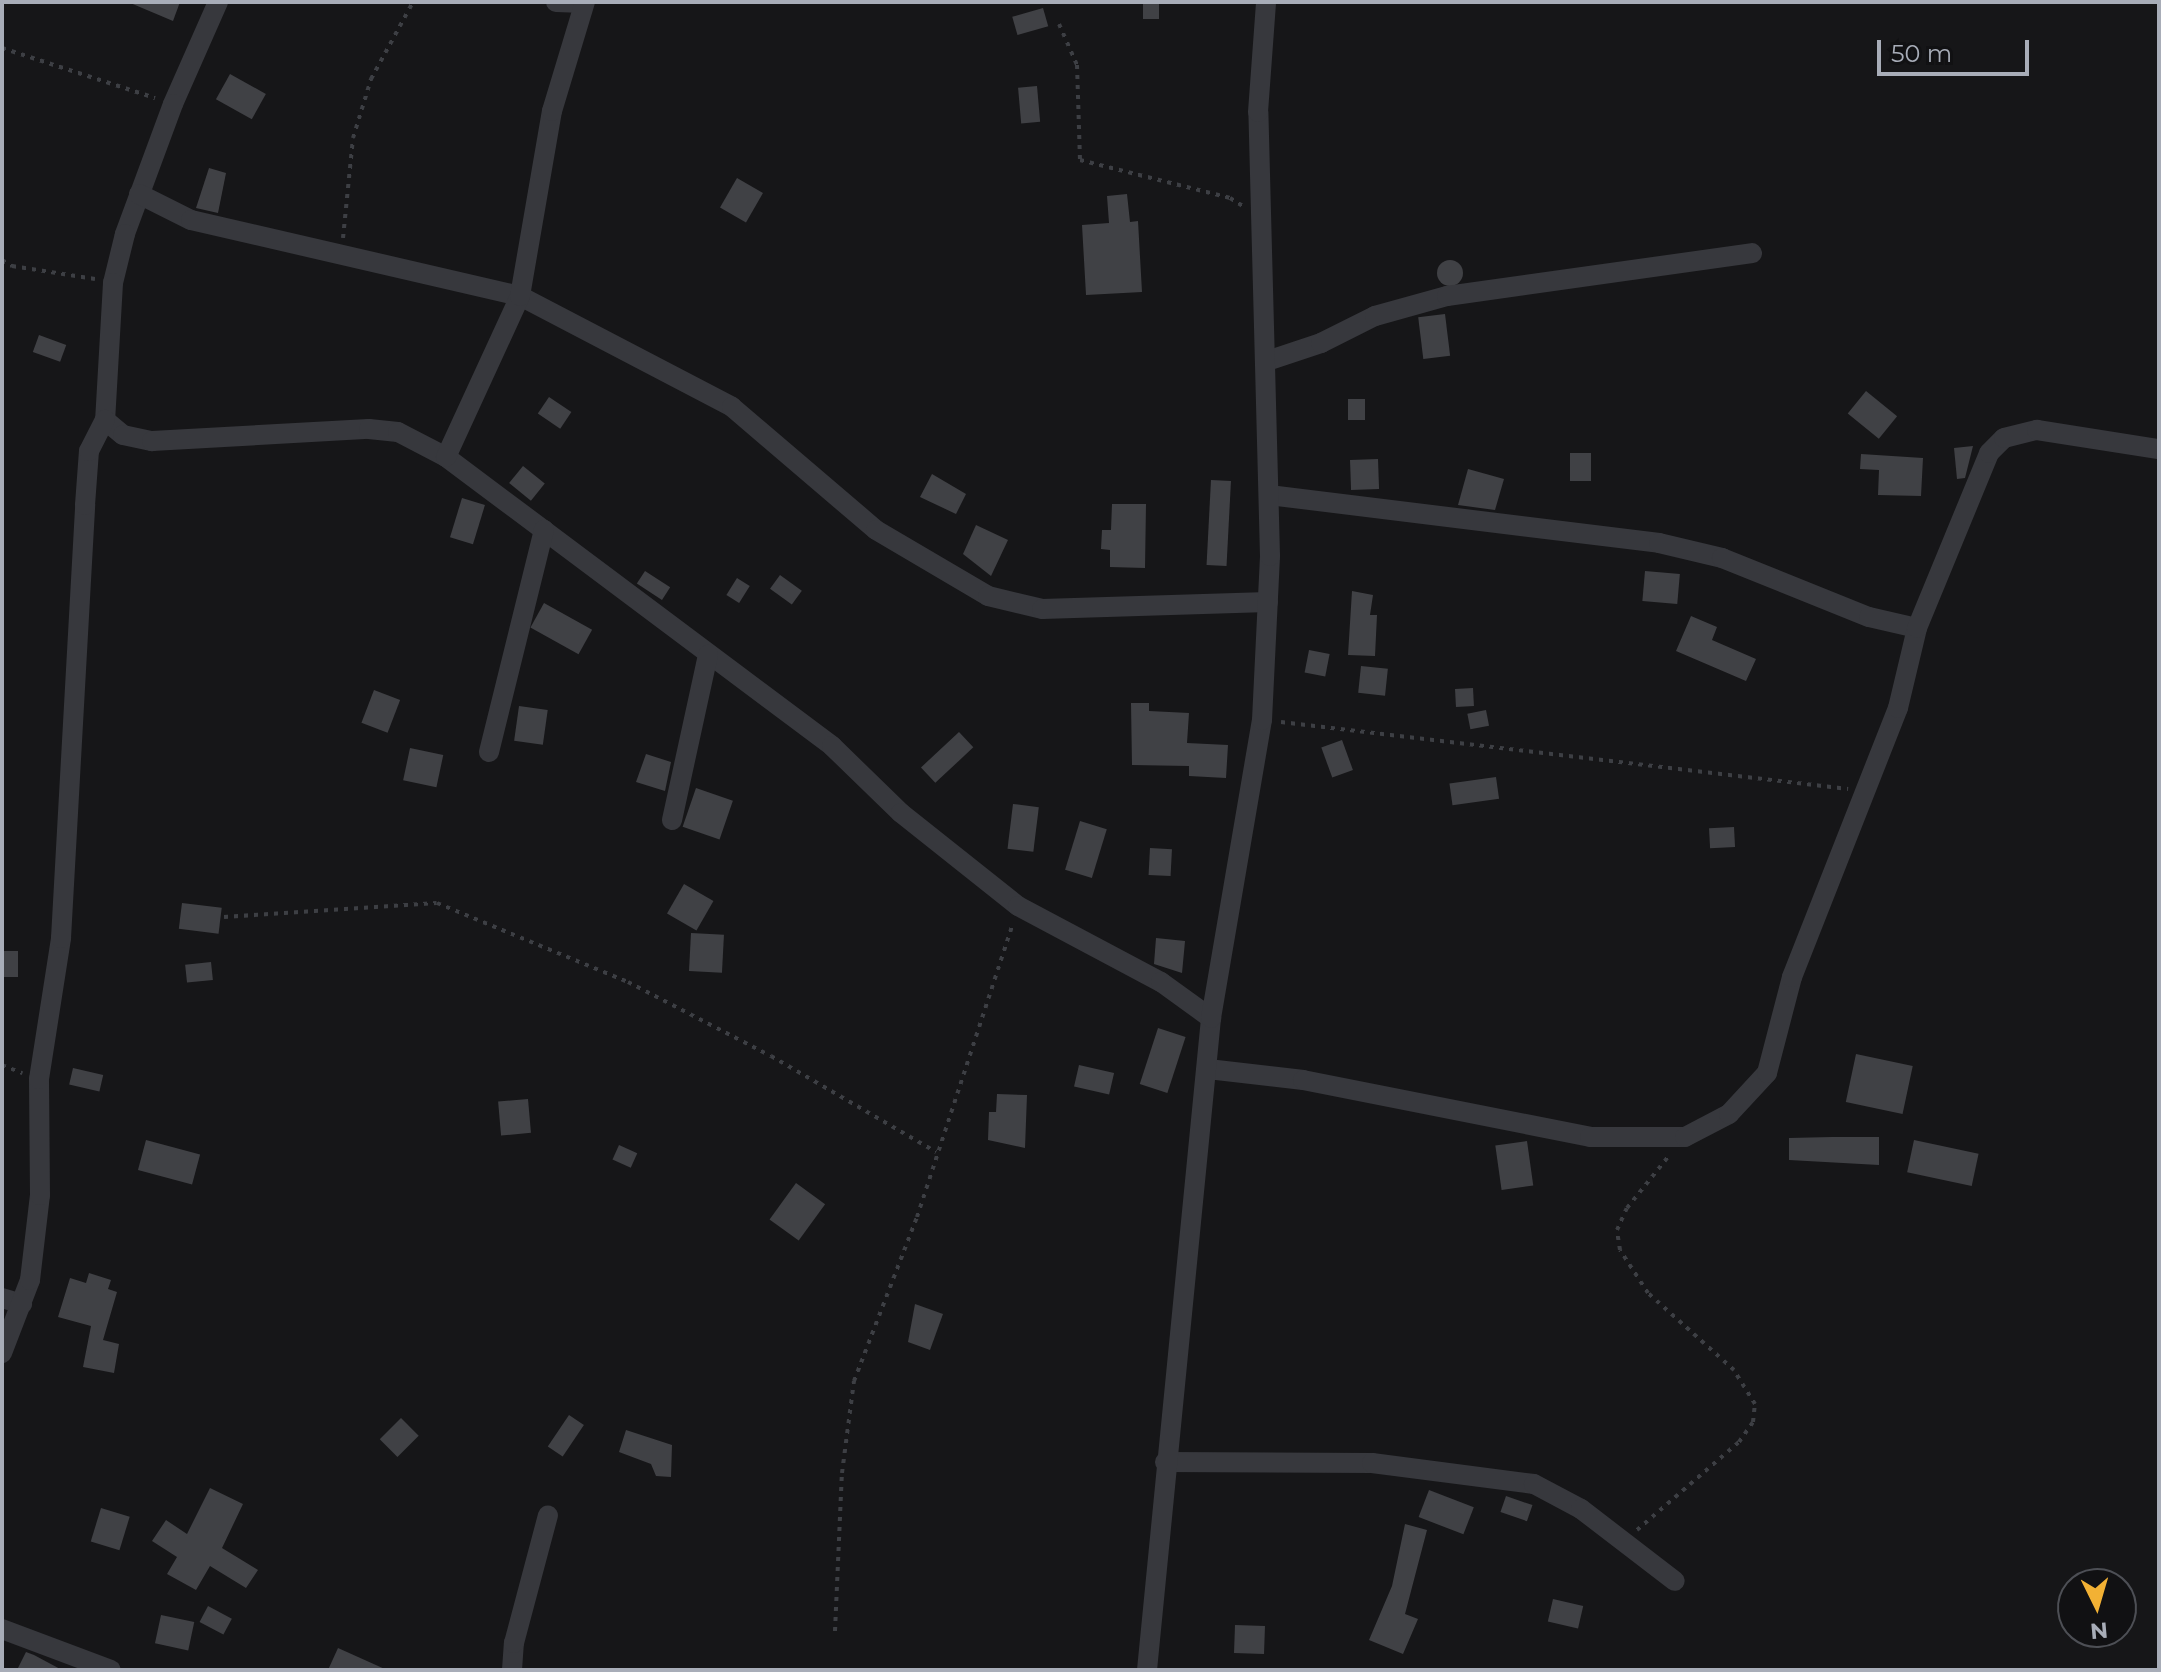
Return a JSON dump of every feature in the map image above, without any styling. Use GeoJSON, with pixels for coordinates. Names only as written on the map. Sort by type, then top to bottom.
{"type":"FeatureCollection","features":[{"type":"Feature","properties":{"kind":"street"},"geometry":{"type":"LineString","coordinates":[[2,1353],[22,1304],[40,1195],[39,1079],[61,938],[89,451],[105,420],[113,283],[139,194],[173,104],[218,2]]}},
{"type":"Feature","properties":{"kind":"street"},"geometry":{"type":"LineString","coordinates":[[446,457],[520,296],[552,111],[585,2],[556,2]]}},
{"type":"Feature","properties":{"kind":"street"},"geometry":{"type":"LineString","coordinates":[[1147,1670],[1165,1462],[1211,1018],[1262,720],[1269,495],[1267,361],[1259,216],[1266,2]]}},
{"type":"Feature","properties":{"kind":"street"},"geometry":{"type":"LineString","coordinates":[[139,194],[191,220],[520,296],[732,407],[876,530],[988,596],[1042,609],[1268,602]]}},
{"type":"Feature","properties":{"kind":"street"},"geometry":{"type":"LineString","coordinates":[[1267,361],[1321,343],[1375,316],[1447,296],[1752,253]]}},
{"type":"Feature","properties":{"kind":"street"},"geometry":{"type":"LineString","coordinates":[[105,420],[123,435],[152,441],[369,429],[398,432],[446,457],[832,746],[901,813],[1018,906],[1161,982],[1211,1018]]}},
{"type":"Feature","properties":{"kind":"street"},"geometry":{"type":"LineString","coordinates":[[1208,1069],[1303,1080],[1590,1137],[1685,1137],[1729,1114],[1767,1073],[1792,977],[1898,708],[1917,628],[1976,480],[2004,438],[2037,430],[2159,449]]}},
{"type":"Feature","properties":{"kind":"street"},"geometry":{"type":"LineString","coordinates":[[1269,495],[1659,543],[1722,558],[1869,617],[1917,628]]}},
{"type":"Feature","properties":{"kind":"street"},"geometry":{"type":"LineString","coordinates":[[489,752],[544,530]]}},
{"type":"Feature","properties":{"kind":"street"},"geometry":{"type":"LineString","coordinates":[[672,820],[708,655]]}},
{"type":"Feature","properties":{"kind":"street"},"geometry":{"type":"LineString","coordinates":[[2,1298],[22,1304]]}},
{"type":"Feature","properties":{"kind":"street"},"geometry":{"type":"LineString","coordinates":[[1165,1462],[1294,1459],[1441,1468],[1503,1477],[1560,1495],[1675,1581]]}},
{"type":"Feature","properties":{"kind":"street"},"geometry":{"type":"LineString","coordinates":[[512,1670],[514,1643],[548,1515]]}},
{"type":"Feature","properties":{"kind":"street"},"geometry":{"type":"LineString","coordinates":[[2,1629],[111,1670]]}},
{"type":"Feature","properties":{"kind":"path"},"geometry":{"type":"LineString","coordinates":[[342,256],[353,138],[371,79],[413,2]]}},
{"type":"Feature","properties":{"kind":"path"},"geometry":{"type":"LineString","coordinates":[[1059,24],[1077,65],[1080,160],[1230,198],[1259,216]]}},
{"type":"Feature","properties":{"kind":"path"},"geometry":{"type":"LineString","coordinates":[[2,48],[173,104]]}},
{"type":"Feature","properties":{"kind":"path"},"geometry":{"type":"LineString","coordinates":[[2,260],[12,266],[113,283]]}},
{"type":"Feature","properties":{"kind":"path"},"geometry":{"type":"LineString","coordinates":[[1262,720],[1524,748],[1702,775],[1867,791]]}},
{"type":"Feature","properties":{"kind":"path"},"geometry":{"type":"LineString","coordinates":[[224,917],[437,903],[628,982],[771,1056],[936,1152]]}},
{"type":"Feature","properties":{"kind":"path"},"geometry":{"type":"LineString","coordinates":[[835,1631],[842,1473],[854,1381],[917,1217],[1018,906]]}},
{"type":"Feature","properties":{"kind":"path"},"geometry":{"type":"LineString","coordinates":[[1626,1542],[1658,1510],[1719,1464],[1753,1422],[1752,1393],[1648,1293],[1620,1250],[1617,1230],[1627,1208],[1685,1137]]}},
{"type":"Feature","properties":{"kind":"building"},"geometry":{"type":"Polygon","coordinates":[[[128,2],[180,2],[173,21],[128,2]]]}},
{"type":"Feature","properties":{"kind":"building"},"geometry":{"type":"Polygon","coordinates":[[[1143,2],[1159,2],[1159,19],[1143,19],[1143,2]]]}},
{"type":"Feature","properties":{"kind":"building"},"geometry":{"type":"Polygon","coordinates":[[[1043,8],[1048,26],[1017,35],[1012,17],[1043,8]]]}},
{"type":"Feature","properties":{"kind":"building"},"geometry":{"type":"Polygon","coordinates":[[[230,74],[266,94],[252,119],[216,99],[230,74]]]}},
{"type":"Feature","properties":{"kind":"building"},"geometry":{"type":"Polygon","coordinates":[[[1037,86],[1040,122],[1021,124],[1018,88],[1037,86]]]}},
{"type":"Feature","properties":{"kind":"building"},"geometry":{"type":"Polygon","coordinates":[[[209,168],[226,173],[218,213],[196,208],[209,168]]]}},
{"type":"Feature","properties":{"kind":"building"},"geometry":{"type":"Polygon","coordinates":[[[737,178],[763,193],[746,222],[720,207],[737,178]]]}},
{"type":"Feature","properties":{"kind":"building"},"geometry":{"type":"Polygon","coordinates":[[[1127,194],[1130,222],[1138,221],[1142,292],[1086,295],[1082,225],[1109,223],[1107,196],[1127,194]]]}},
{"type":"Feature","properties":{"kind":"building"},"geometry":{"type":"Polygon","coordinates":[[[1450,260],[1459,264],[1463,273],[1459,282],[1450,286],[1441,282],[1437,273],[1441,264],[1450,260]]]}},
{"type":"Feature","properties":{"kind":"building"},"geometry":{"type":"Polygon","coordinates":[[[1445,314],[1450,356],[1423,359],[1418,317],[1445,314]]]}},
{"type":"Feature","properties":{"kind":"building"},"geometry":{"type":"Polygon","coordinates":[[[39,335],[66,345],[60,362],[33,352],[39,335]]]}},
{"type":"Feature","properties":{"kind":"building"},"geometry":{"type":"Polygon","coordinates":[[[1866,391],[1897,416],[1879,439],[1848,414],[1866,391]]]}},
{"type":"Feature","properties":{"kind":"building"},"geometry":{"type":"Polygon","coordinates":[[[549,397],[571,412],[560,429],[538,414],[549,397]]]}},
{"type":"Feature","properties":{"kind":"building"},"geometry":{"type":"Polygon","coordinates":[[[1348,399],[1365,399],[1365,420],[1348,420],[1348,399]]]}},
{"type":"Feature","properties":{"kind":"building"},"geometry":{"type":"Polygon","coordinates":[[[1973,446],[1965,478],[1957,479],[1954,448],[1973,446]]]}},
{"type":"Feature","properties":{"kind":"building"},"geometry":{"type":"Polygon","coordinates":[[[1570,453],[1591,453],[1591,481],[1570,481],[1570,453]]]}},
{"type":"Feature","properties":{"kind":"building"},"geometry":{"type":"Polygon","coordinates":[[[1861,454],[1923,458],[1921,496],[1878,495],[1879,470],[1860,469],[1861,454]]]}},
{"type":"Feature","properties":{"kind":"building"},"geometry":{"type":"Polygon","coordinates":[[[1378,459],[1379,489],[1351,490],[1350,460],[1378,459]]]}},
{"type":"Feature","properties":{"kind":"building"},"geometry":{"type":"Polygon","coordinates":[[[523,466],[545,484],[531,501],[509,483],[523,466]]]}},
{"type":"Feature","properties":{"kind":"building"},"geometry":{"type":"Polygon","coordinates":[[[1468,469],[1504,479],[1495,510],[1458,505],[1468,469]]]}},
{"type":"Feature","properties":{"kind":"building"},"geometry":{"type":"Polygon","coordinates":[[[932,474],[966,494],[956,514],[920,497],[932,474]]]}},
{"type":"Feature","properties":{"kind":"building"},"geometry":{"type":"Polygon","coordinates":[[[1211,480],[1231,481],[1227,566],[1207,565],[1211,480]]]}},
{"type":"Feature","properties":{"kind":"building"},"geometry":{"type":"Polygon","coordinates":[[[462,498],[485,505],[473,544],[450,537],[462,498]]]}},
{"type":"Feature","properties":{"kind":"building"},"geometry":{"type":"Polygon","coordinates":[[[1112,504],[1146,504],[1145,568],[1110,567],[1110,550],[1101,549],[1102,530],[1111,530],[1112,504]]]}},
{"type":"Feature","properties":{"kind":"building"},"geometry":{"type":"Polygon","coordinates":[[[976,525],[1008,540],[991,576],[963,554],[976,525]]]}},
{"type":"Feature","properties":{"kind":"building"},"geometry":{"type":"Polygon","coordinates":[[[645,571],[670,587],[662,600],[637,584],[645,571]]]}},
{"type":"Feature","properties":{"kind":"building"},"geometry":{"type":"Polygon","coordinates":[[[1645,571],[1680,574],[1677,604],[1642,601],[1645,571]]]}},
{"type":"Feature","properties":{"kind":"building"},"geometry":{"type":"Polygon","coordinates":[[[780,575],[802,591],[792,605],[770,589],[780,575]]]}},
{"type":"Feature","properties":{"kind":"building"},"geometry":{"type":"Polygon","coordinates":[[[737,578],[750,586],[739,603],[726,595],[737,578]]]}},
{"type":"Feature","properties":{"kind":"building"},"geometry":{"type":"Polygon","coordinates":[[[1352,591],[1373,595],[1370,615],[1377,615],[1375,656],[1348,655],[1352,591]]]}},
{"type":"Feature","properties":{"kind":"building"},"geometry":{"type":"Polygon","coordinates":[[[544,603],[592,630],[579,654],[530,627],[544,603]]]}},
{"type":"Feature","properties":{"kind":"building"},"geometry":{"type":"Polygon","coordinates":[[[1691,616],[1717,627],[1712,640],[1756,659],[1746,681],[1676,651],[1691,616]]]}},
{"type":"Feature","properties":{"kind":"building"},"geometry":{"type":"Polygon","coordinates":[[[1309,650],[1330,654],[1325,677],[1305,673],[1309,650]]]}},
{"type":"Feature","properties":{"kind":"building"},"geometry":{"type":"Polygon","coordinates":[[[1361,666],[1388,669],[1385,696],[1358,693],[1361,666]]]}},
{"type":"Feature","properties":{"kind":"building"},"geometry":{"type":"Polygon","coordinates":[[[1473,688],[1474,706],[1456,707],[1455,689],[1473,688]]]}},
{"type":"Feature","properties":{"kind":"building"},"geometry":{"type":"Polygon","coordinates":[[[374,690],[400,700],[388,733],[361,723],[374,690]]]}},
{"type":"Feature","properties":{"kind":"building"},"geometry":{"type":"Polygon","coordinates":[[[1131,703],[1149,703],[1149,711],[1189,713],[1187,743],[1228,745],[1226,778],[1189,776],[1189,766],[1132,765],[1131,703]]]}},
{"type":"Feature","properties":{"kind":"building"},"geometry":{"type":"Polygon","coordinates":[[[519,706],[548,710],[543,745],[514,741],[519,706]]]}},
{"type":"Feature","properties":{"kind":"building"},"geometry":{"type":"Polygon","coordinates":[[[1486,710],[1489,726],[1470,729],[1467,714],[1486,710]]]}},
{"type":"Feature","properties":{"kind":"building"},"geometry":{"type":"Polygon","coordinates":[[[959,732],[973,747],[935,783],[921,767],[959,732]]]}},
{"type":"Feature","properties":{"kind":"building"},"geometry":{"type":"Polygon","coordinates":[[[1342,740],[1353,770],[1332,778],[1321,748],[1342,740]]]}},
{"type":"Feature","properties":{"kind":"building"},"geometry":{"type":"Polygon","coordinates":[[[410,748],[443,755],[436,787],[403,780],[410,748]]]}},
{"type":"Feature","properties":{"kind":"building"},"geometry":{"type":"Polygon","coordinates":[[[646,754],[671,762],[665,791],[636,782],[646,754]]]}},
{"type":"Feature","properties":{"kind":"building"},"geometry":{"type":"Polygon","coordinates":[[[1496,777],[1499,799],[1453,805],[1449,784],[1496,777]]]}},
{"type":"Feature","properties":{"kind":"building"},"geometry":{"type":"Polygon","coordinates":[[[696,788],[733,801],[720,839],[683,827],[696,788]]]}},
{"type":"Feature","properties":{"kind":"building"},"geometry":{"type":"Polygon","coordinates":[[[1013,804],[1039,807],[1033,852],[1008,849],[1013,804]]]}},
{"type":"Feature","properties":{"kind":"building"},"geometry":{"type":"Polygon","coordinates":[[[1080,821],[1107,829],[1092,878],[1065,870],[1080,821]]]}},
{"type":"Feature","properties":{"kind":"building"},"geometry":{"type":"Polygon","coordinates":[[[1734,827],[1735,847],[1710,848],[1709,828],[1734,827]]]}},
{"type":"Feature","properties":{"kind":"building"},"geometry":{"type":"Polygon","coordinates":[[[1150,848],[1172,849],[1171,876],[1149,875],[1150,848]]]}},
{"type":"Feature","properties":{"kind":"building"},"geometry":{"type":"Polygon","coordinates":[[[684,884],[713,901],[696,930],[667,913],[684,884]]]}},
{"type":"Feature","properties":{"kind":"building"},"geometry":{"type":"Polygon","coordinates":[[[182,903],[222,908],[219,934],[179,929],[182,903]]]}},
{"type":"Feature","properties":{"kind":"building"},"geometry":{"type":"Polygon","coordinates":[[[691,933],[724,935],[722,973],[689,971],[691,933]]]}},
{"type":"Feature","properties":{"kind":"building"},"geometry":{"type":"Polygon","coordinates":[[[1156,938],[1185,941],[1182,973],[1154,964],[1156,938]]]}},
{"type":"Feature","properties":{"kind":"building"},"geometry":{"type":"Polygon","coordinates":[[[2,951],[18,951],[18,977],[2,977],[2,951]]]}},
{"type":"Feature","properties":{"kind":"building"},"geometry":{"type":"Polygon","coordinates":[[[211,962],[213,980],[187,983],[185,965],[211,962]]]}},
{"type":"Feature","properties":{"kind":"building"},"geometry":{"type":"Polygon","coordinates":[[[1158,1028],[1186,1037],[1167,1093],[1140,1084],[1158,1028]]]}},
{"type":"Feature","properties":{"kind":"building"},"geometry":{"type":"Polygon","coordinates":[[[1856,1054],[1913,1066],[1903,1114],[1846,1102],[1856,1054]]]}},
{"type":"Feature","properties":{"kind":"building"},"geometry":{"type":"Polygon","coordinates":[[[1079,1065],[1114,1073],[1109,1095],[1074,1086],[1079,1065]]]}},
{"type":"Feature","properties":{"kind":"building"},"geometry":{"type":"Polygon","coordinates":[[[73,1068],[103,1075],[99,1092],[69,1085],[73,1068]]]}},
{"type":"Feature","properties":{"kind":"building"},"geometry":{"type":"Polygon","coordinates":[[[997,1094],[1027,1095],[1025,1148],[988,1140],[989,1112],[996,1112],[997,1094]]]}},
{"type":"Feature","properties":{"kind":"building"},"geometry":{"type":"Polygon","coordinates":[[[528,1099],[531,1133],[501,1135],[498,1102],[528,1099]]]}},
{"type":"Feature","properties":{"kind":"building"},"geometry":{"type":"Polygon","coordinates":[[[1879,1137],[1879,1165],[1789,1160],[1789,1138],[1879,1137]]]}},
{"type":"Feature","properties":{"kind":"building"},"geometry":{"type":"Polygon","coordinates":[[[146,1140],[200,1154],[192,1184],[138,1170],[146,1140]]]}},
{"type":"Feature","properties":{"kind":"building"},"geometry":{"type":"Polygon","coordinates":[[[1914,1140],[1979,1154],[1972,1186],[1907,1172],[1914,1140]]]}},
{"type":"Feature","properties":{"kind":"building"},"geometry":{"type":"Polygon","coordinates":[[[1527,1141],[1533,1186],[1502,1190],[1495,1145],[1527,1141]]]}},
{"type":"Feature","properties":{"kind":"building"},"geometry":{"type":"Polygon","coordinates":[[[619,1145],[637,1153],[631,1168],[612,1160],[619,1145]]]}},
{"type":"Feature","properties":{"kind":"building"},"geometry":{"type":"Polygon","coordinates":[[[796,1183],[825,1204],[799,1241],[770,1219],[796,1183]]]}},
{"type":"Feature","properties":{"kind":"building"},"geometry":{"type":"Polygon","coordinates":[[[89,1273],[111,1280],[108,1289],[117,1292],[103,1340],[119,1344],[114,1373],[83,1367],[91,1326],[58,1317],[70,1278],[86,1283],[89,1273]]]}},
{"type":"Feature","properties":{"kind":"building"},"geometry":{"type":"Polygon","coordinates":[[[915,1304],[943,1314],[930,1350],[908,1342],[915,1304]]]}},
{"type":"Feature","properties":{"kind":"building"},"geometry":{"type":"Polygon","coordinates":[[[569,1415],[584,1425],[563,1457],[548,1447],[569,1415]]]}},
{"type":"Feature","properties":{"kind":"building"},"geometry":{"type":"Polygon","coordinates":[[[401,1418],[419,1436],[397,1457],[380,1439],[401,1418]]]}},
{"type":"Feature","properties":{"kind":"building"},"geometry":{"type":"Polygon","coordinates":[[[626,1430],[672,1445],[671,1477],[656,1476],[651,1464],[619,1452],[626,1430]]]}},
{"type":"Feature","properties":{"kind":"building"},"geometry":{"type":"Polygon","coordinates":[[[210,1488],[243,1504],[222,1548],[258,1570],[246,1588],[210,1566],[196,1590],[167,1574],[177,1557],[152,1541],[166,1520],[187,1534],[210,1488]]]}},
{"type":"Feature","properties":{"kind":"building"},"geometry":{"type":"Polygon","coordinates":[[[1429,1490],[1474,1507],[1463,1534],[1419,1517],[1429,1490]]]}},
{"type":"Feature","properties":{"kind":"building"},"geometry":{"type":"Polygon","coordinates":[[[1506,1496],[1532,1505],[1527,1521],[1500,1512],[1506,1496]]]}},
{"type":"Feature","properties":{"kind":"building"},"geometry":{"type":"Polygon","coordinates":[[[101,1508],[130,1517],[119,1550],[91,1541],[101,1508]]]}},
{"type":"Feature","properties":{"kind":"building"},"geometry":{"type":"Polygon","coordinates":[[[1405,1524],[1427,1530],[1405,1614],[1418,1619],[1403,1654],[1369,1640],[1392,1586],[1405,1524]]]}},
{"type":"Feature","properties":{"kind":"building"},"geometry":{"type":"Polygon","coordinates":[[[1553,1599],[1583,1606],[1578,1628],[1548,1621],[1553,1599]]]}},
{"type":"Feature","properties":{"kind":"building"},"geometry":{"type":"Polygon","coordinates":[[[208,1606],[232,1619],[223,1635],[200,1622],[208,1606]]]}},
{"type":"Feature","properties":{"kind":"building"},"geometry":{"type":"Polygon","coordinates":[[[161,1615],[194,1622],[188,1650],[155,1643],[161,1615]]]}},
{"type":"Feature","properties":{"kind":"building"},"geometry":{"type":"Polygon","coordinates":[[[1235,1625],[1265,1626],[1264,1654],[1234,1653],[1235,1625]]]}},
{"type":"Feature","properties":{"kind":"building"},"geometry":{"type":"Polygon","coordinates":[[[338,1648],[387,1670],[328,1670],[338,1648]]]}},
{"type":"Feature","properties":{"kind":"building"},"geometry":{"type":"Polygon","coordinates":[[[26,1652],[34,1655],[62,1670],[17,1670],[26,1652]]]}}]}
